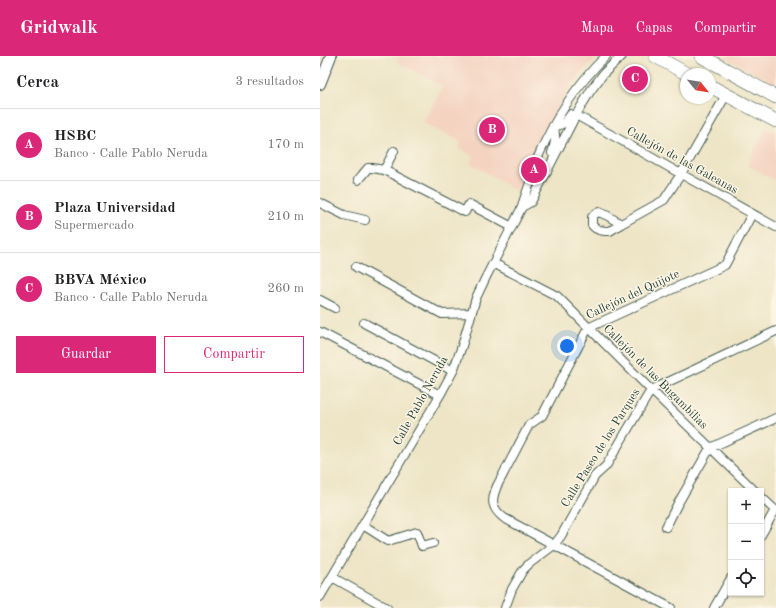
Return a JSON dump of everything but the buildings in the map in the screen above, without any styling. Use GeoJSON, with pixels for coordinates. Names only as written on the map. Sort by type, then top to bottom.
{"type":"FeatureCollection","features":[{"type":"Feature","properties":{"kind":"main road"},"geometry":{"type":"LineString","coordinates":[[655,56],[680,70]]}},
{"type":"Feature","properties":{"kind":"main road"},"geometry":{"type":"LineString","coordinates":[[701,56],[776,97]]}},
{"type":"Feature","properties":{"kind":"main road"},"geometry":{"type":"LineString","coordinates":[[716,89],[776,121]]}},
{"type":"Feature","properties":{"kind":"street"},"geometry":{"type":"LineString","coordinates":[[320,84],[331,56]]}},
{"type":"Feature","properties":{"kind":"street","name":"Calle Pablo Neruda"},"geometry":{"type":"LineString","coordinates":[[320,597],[453,371],[476,298],[522,207],[537,158],[553,126],[575,92],[593,69],[606,56]]}},
{"type":"Feature","properties":{"kind":"street","name":"Calle Pablo Neruda"},"geometry":{"type":"LineString","coordinates":[[522,207],[531,202],[576,114],[591,90],[604,73],[622,56]]}},
{"type":"Feature","properties":{"kind":"street"},"geometry":{"type":"LineString","coordinates":[[551,164],[556,139],[553,126],[561,126],[565,123],[581,100],[591,90]]}},
{"type":"Feature","properties":{"kind":"street"},"geometry":{"type":"LineString","coordinates":[[621,224],[664,200],[726,95]]}},
{"type":"Feature","properties":{"kind":"street","name":"Callejón de las Galeanas"},"geometry":{"type":"LineString","coordinates":[[576,114],[776,227]]}},
{"type":"Feature","properties":{"kind":"street"},"geometry":{"type":"LineString","coordinates":[[384,170],[394,151]]}},
{"type":"Feature","properties":{"kind":"street"},"geometry":{"type":"LineString","coordinates":[[358,180],[368,168],[384,170],[465,212],[469,204],[512,227]]}},
{"type":"Feature","properties":{"kind":"street"},"geometry":{"type":"LineString","coordinates":[[320,203],[344,216],[365,220]]}},
{"type":"Feature","properties":{"kind":"street","name":"Callejón del Quijote"},"geometry":{"type":"LineString","coordinates":[[671,608],[504,518],[495,509],[492,501],[493,494],[529,425],[542,416],[588,328],[724,265],[752,214]]}},
{"type":"Feature","properties":{"kind":"street","name":"Callejón de las Bugambilias"},"geometry":{"type":"LineString","coordinates":[[493,263],[557,296],[752,488]]}},
{"type":"Feature","properties":{"kind":"street"},"geometry":{"type":"LineString","coordinates":[[356,267],[442,314],[471,313]]}},
{"type":"Feature","properties":{"kind":"street"},"geometry":{"type":"LineString","coordinates":[[320,300],[335,308]]}},
{"type":"Feature","properties":{"kind":"street"},"geometry":{"type":"LineString","coordinates":[[364,323],[453,371]]}},
{"type":"Feature","properties":{"kind":"street","name":"Calle Paseo de los Parques"},"geometry":{"type":"LineString","coordinates":[[505,608],[512,589],[523,570],[537,557],[554,545],[562,536],[595,476],[606,466],[651,390],[776,331]]}},
{"type":"Feature","properties":{"kind":"street"},"geometry":{"type":"LineString","coordinates":[[320,332],[440,395]]}},
{"type":"Feature","properties":{"kind":"street"},"geometry":{"type":"LineString","coordinates":[[666,527],[710,448],[776,418]]}},
{"type":"Feature","properties":{"kind":"street"},"geometry":{"type":"LineString","coordinates":[[764,500],[775,510],[764,530]]}},
{"type":"Feature","properties":{"kind":"street"},"geometry":{"type":"LineString","coordinates":[[363,526],[388,541],[417,532],[422,546],[433,543]]}},
{"type":"Feature","properties":{"kind":"street"},"geometry":{"type":"LineString","coordinates":[[332,577],[387,608]]}},
{"type":"Feature","properties":{"kind":"street"},"geometry":{"type":"LineString","coordinates":[[714,608],[728,583]]}},
{"type":"Feature","properties":{"kind":"shaded area"},"geometry":{"type":"Polygon","coordinates":[[[399,56],[598,56],[573,83],[543,137],[527,175],[521,186],[515,190],[470,163],[473,156],[459,148],[461,142],[423,123],[443,86],[397,62],[399,56]]]}},
{"type":"Feature","properties":{"kind":"shaded area"},"geometry":{"type":"Polygon","coordinates":[[[723,56],[776,56],[776,85],[723,56]]]}},
{"type":"Feature","properties":{"kind":"shaded area"},"geometry":{"type":"Polygon","coordinates":[[[767,128],[776,133],[776,181],[747,165],[767,128]]]}},
{"type":"Feature","properties":{"kind":"place","name":"BBVA México"},"geometry":{"type":"Point","coordinates":[635,79]}},
{"type":"Feature","properties":{"kind":"place","name":"Plaza Universidad"},"geometry":{"type":"Point","coordinates":[492,130]}},
{"type":"Feature","properties":{"kind":"place","name":"HSBC"},"geometry":{"type":"Point","coordinates":[534,170]}}]}
